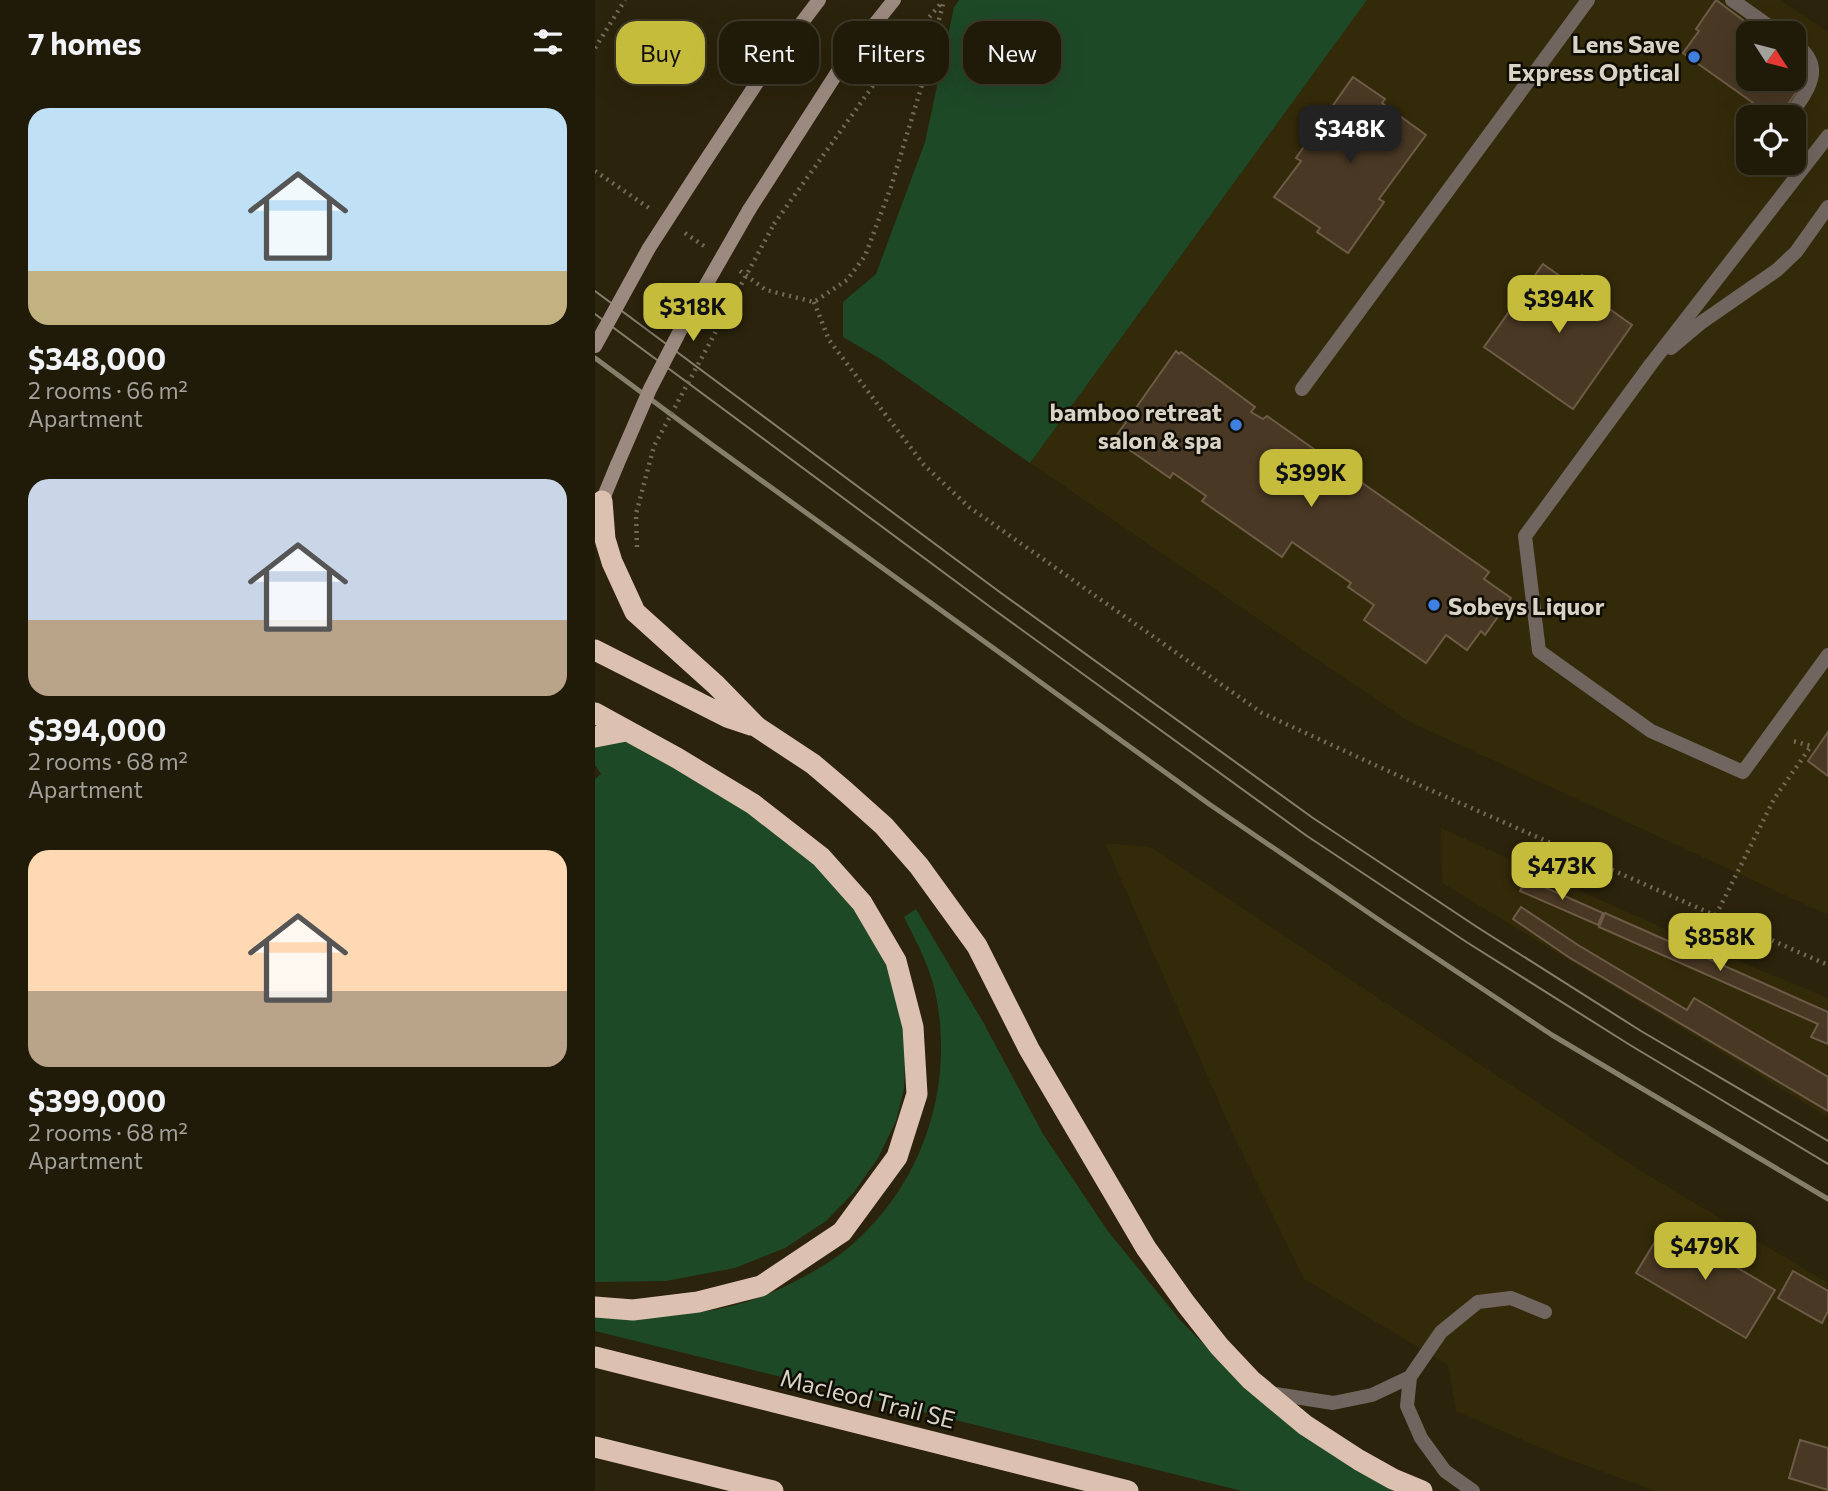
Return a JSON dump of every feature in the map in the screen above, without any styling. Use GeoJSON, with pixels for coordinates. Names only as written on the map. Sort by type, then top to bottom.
{"type":"FeatureCollection","features":[{"type":"Feature","properties":{"kind":"highway"},"geometry":{"type":"LineString","coordinates":[[599,509],[612,562],[635,612],[716,685],[757,727],[813,764],[884,826],[919,866],[977,946],[1029,1049],[1146,1248],[1219,1346],[1265,1393],[1305,1425],[1359,1460],[1422,1491]]}},
{"type":"Feature","properties":{"kind":"highway"},"geometry":{"type":"LineString","coordinates":[[595,650],[727,717],[757,727]]}},
{"type":"Feature","properties":{"kind":"highway"},"geometry":{"type":"LineString","coordinates":[[595,713],[753,804],[821,857],[862,903],[896,961],[913,1027],[917,1094],[897,1157],[842,1232],[761,1286],[698,1302],[633,1310],[595,1307]]}},
{"type":"Feature","properties":{"kind":"highway"},"geometry":{"type":"LineString","coordinates":[[595,737],[626,731]]}},
{"type":"Feature","properties":{"kind":"highway","name":"Macleod Trail SE"},"geometry":{"type":"LineString","coordinates":[[595,1357],[1128,1491]]}},
{"type":"Feature","properties":{"kind":"highway"},"geometry":{"type":"LineString","coordinates":[[595,1447],[773,1491]]}},
{"type":"Feature","properties":{"kind":"main road"},"geometry":{"type":"LineString","coordinates":[[595,346],[649,248],[700,169],[762,75],[819,0]]}},
{"type":"Feature","properties":{"kind":"main road"},"geometry":{"type":"LineString","coordinates":[[599,509],[650,389],[749,210],[842,65],[894,0]]}},
{"type":"Feature","properties":{"kind":"lane"},"geometry":{"type":"LineString","coordinates":[[1302,389],[1588,0]]}},
{"type":"Feature","properties":{"kind":"lane"},"geometry":{"type":"LineString","coordinates":[[1732,0],[1762,21]]}},
{"type":"Feature","properties":{"kind":"lane"},"geometry":{"type":"LineString","coordinates":[[1797,105],[1812,75],[1806,52]]}},
{"type":"Feature","properties":{"kind":"lane"},"geometry":{"type":"LineString","coordinates":[[1828,136],[1651,364],[1525,536],[1539,651],[1651,731],[1743,772],[1828,655]]}},
{"type":"Feature","properties":{"kind":"lane"},"geometry":{"type":"LineString","coordinates":[[1651,364],[1702,322],[1777,270],[1796,252],[1828,207]]}},
{"type":"Feature","properties":{"kind":"lane"},"geometry":{"type":"LineString","coordinates":[[1473,1491],[1445,1471],[1421,1437],[1407,1406],[1410,1377],[1441,1332],[1478,1301],[1511,1298],[1545,1312]]}},
{"type":"Feature","properties":{"kind":"lane"},"geometry":{"type":"LineString","coordinates":[[1265,1393],[1333,1403],[1372,1395],[1410,1377]]}},
{"type":"Feature","properties":{"kind":"path"},"geometry":{"type":"LineString","coordinates":[[595,48],[625,0]]}},
{"type":"Feature","properties":{"kind":"path"},"geometry":{"type":"LineString","coordinates":[[637,547],[636,514],[654,446],[774,224],[885,69],[943,0]]}},
{"type":"Feature","properties":{"kind":"path"},"geometry":{"type":"LineString","coordinates":[[733,266],[766,290],[814,302],[847,280],[865,256],[895,174],[925,75],[943,0]]}},
{"type":"Feature","properties":{"kind":"path"},"geometry":{"type":"LineString","coordinates":[[595,171],[655,212]]}},
{"type":"Feature","properties":{"kind":"path"},"geometry":{"type":"LineString","coordinates":[[677,227],[711,251]]}},
{"type":"Feature","properties":{"kind":"path"},"geometry":{"type":"LineString","coordinates":[[814,302],[829,340],[924,465],[969,507],[1262,713],[1828,965]]}},
{"type":"Feature","properties":{"kind":"path"},"geometry":{"type":"LineString","coordinates":[[1716,915],[1773,799],[1811,746],[1771,735]]}},
{"type":"Feature","properties":{"kind":"shaded area"},"geometry":{"type":"Polygon","coordinates":[[[1367,0],[1780,0],[1828,32],[1828,915],[1406,720],[1030,463],[1367,0]]]}},
{"type":"Feature","properties":{"kind":"shaded area"},"geometry":{"type":"Polygon","coordinates":[[[1441,828],[1705,947],[1828,998],[1828,1117],[1442,883],[1441,828]]]}},
{"type":"Feature","properties":{"kind":"shaded area"},"geometry":{"type":"Polygon","coordinates":[[[1105,843],[1150,847],[1638,1169],[1828,1283],[1828,1491],[1656,1491],[1562,1457],[1456,1411],[1448,1365],[1304,1279],[1233,1134],[1105,843]]]}},
{"type":"Feature","properties":{"kind":"green space"},"geometry":{"type":"Polygon","coordinates":[[[959,0],[1367,0],[1030,463],[879,358],[843,337],[843,302],[876,274],[925,142],[937,84],[949,84],[949,30],[954,7],[959,0]]]}},
{"type":"Feature","properties":{"kind":"green space"},"geometry":{"type":"Polygon","coordinates":[[[612,740],[636,743],[720,791],[792,842],[848,896],[898,987],[906,1039],[904,1089],[896,1121],[878,1158],[854,1192],[826,1221],[785,1248],[735,1268],[666,1281],[595,1282],[595,779],[601,774],[595,765],[595,743],[612,740]]]}},
{"type":"Feature","properties":{"kind":"green space"},"geometry":{"type":"Polygon","coordinates":[[[916,909],[983,1022],[1043,1134],[1107,1230],[1180,1320],[1246,1387],[1404,1491],[1242,1491],[595,1331],[595,1317],[663,1316],[708,1311],[773,1292],[836,1257],[879,1217],[900,1189],[916,1159],[929,1127],[937,1094],[941,1060],[935,991],[926,962],[904,917],[916,909]]]}},
{"type":"Feature","properties":{"kind":"building"},"geometry":{"type":"Polygon","coordinates":[[[1716,0],[1744,21],[1736,21],[1736,91],[1683,53],[1699,31],[1696,29],[1716,0]]]}},
{"type":"Feature","properties":{"kind":"building"},"geometry":{"type":"Polygon","coordinates":[[[1353,77],[1385,99],[1382,103],[1426,135],[1379,199],[1384,202],[1348,253],[1317,232],[1320,228],[1274,197],[1301,161],[1296,158],[1353,77]]]}},
{"type":"Feature","properties":{"kind":"building"},"geometry":{"type":"Polygon","coordinates":[[[1736,91],[1797,91],[1787,105],[1756,105],[1736,91]]]}},
{"type":"Feature","properties":{"kind":"building"},"geometry":{"type":"Polygon","coordinates":[[[1543,264],[1574,286],[1582,275],[1596,286],[1590,295],[1632,325],[1573,409],[1484,347],[1543,264]]]}},
{"type":"Feature","properties":{"kind":"building"},"geometry":{"type":"Polygon","coordinates":[[[1176,351],[1255,407],[1251,412],[1263,419],[1267,416],[1489,572],[1484,579],[1511,598],[1485,635],[1481,631],[1467,650],[1446,635],[1426,663],[1364,620],[1374,605],[1348,587],[1351,583],[1292,542],[1282,557],[1202,501],[1206,496],[1173,473],[1170,478],[1114,439],[1176,351]]]}},
{"type":"Feature","properties":{"kind":"building"},"geometry":{"type":"Polygon","coordinates":[[[1828,732],[1828,776],[1808,761],[1828,732]]]}},
{"type":"Feature","properties":{"kind":"building"},"geometry":{"type":"Polygon","coordinates":[[[1526,879],[1603,913],[1598,925],[1520,891],[1526,879]]]}},
{"type":"Feature","properties":{"kind":"building"},"geometry":{"type":"Polygon","coordinates":[[[1521,907],[1578,945],[1687,1010],[1694,998],[1828,1077],[1828,1111],[1570,958],[1513,919],[1521,907]]]}},
{"type":"Feature","properties":{"kind":"building"},"geometry":{"type":"Polygon","coordinates":[[[1605,913],[1828,1012],[1828,1044],[1811,1037],[1818,1024],[1599,927],[1605,913]]]}},
{"type":"Feature","properties":{"kind":"building"},"geometry":{"type":"Polygon","coordinates":[[[1665,1225],[1775,1290],[1746,1338],[1636,1273],[1665,1225]]]}},
{"type":"Feature","properties":{"kind":"building"},"geometry":{"type":"Polygon","coordinates":[[[1793,1271],[1828,1291],[1828,1311],[1822,1323],[1778,1298],[1793,1271]]]}},
{"type":"Feature","properties":{"kind":"building"},"geometry":{"type":"Polygon","coordinates":[[[1800,1440],[1828,1448],[1828,1490],[1789,1478],[1800,1440]]]}},
{"type":"Feature","properties":{"kind":"tram line"},"geometry":{"type":"LineString","coordinates":[[595,291],[1001,593],[1313,818],[1641,1031],[1828,1141]]}},
{"type":"Feature","properties":{"kind":"tram line"},"geometry":{"type":"LineString","coordinates":[[595,314],[993,609],[1307,836],[1468,943],[1630,1045],[1828,1164]]}},
{"type":"Feature","properties":{"kind":"railway"},"geometry":{"type":"LineString","coordinates":[[595,358],[1209,804],[1552,1035],[1828,1199]]}},
{"type":"Feature","properties":{"kind":"place","name":"Lens Save Express Optical"},"geometry":{"type":"Point","coordinates":[1694,57]}},
{"type":"Feature","properties":{"kind":"place","name":"bamboo retreat salon & spa"},"geometry":{"type":"Point","coordinates":[1236,425]}},
{"type":"Feature","properties":{"kind":"place","name":"Sobeys Liquor"},"geometry":{"type":"Point","coordinates":[1434,605]}}]}
